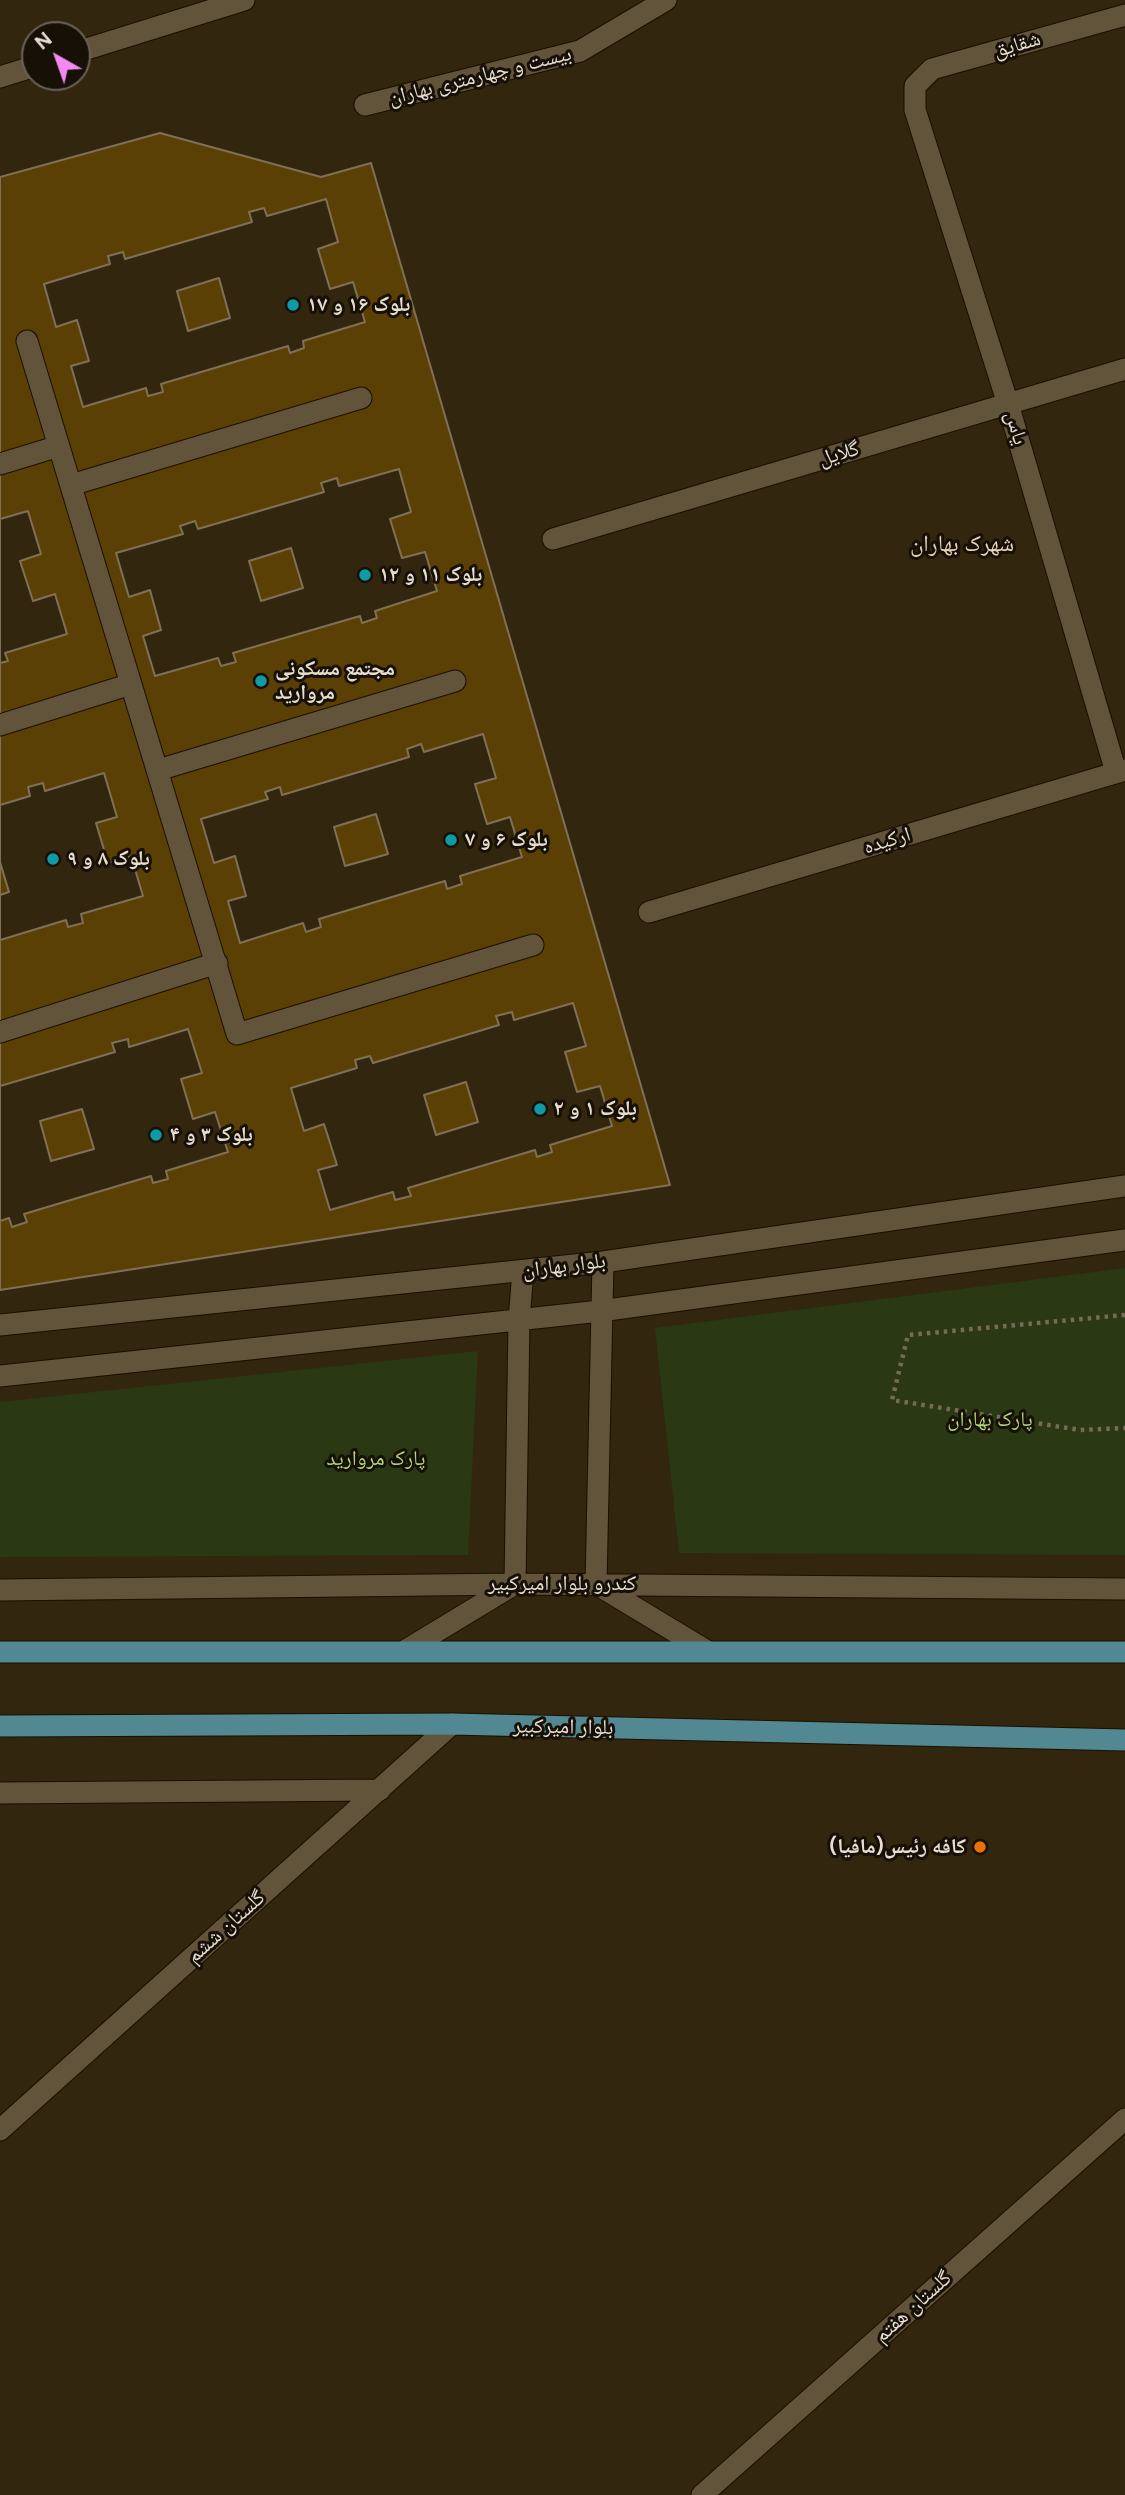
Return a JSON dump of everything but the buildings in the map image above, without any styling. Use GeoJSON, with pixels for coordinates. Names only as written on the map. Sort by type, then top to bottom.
{"type":"FeatureCollection","features":[{"type":"Feature","properties":{"kind":"main road"},"geometry":{"type":"LineString","coordinates":[[0,1652],[1125,1652]]}},
{"type":"Feature","properties":{"kind":"main road","name":"بلوار امیرکبیر"},"geometry":{"type":"LineString","coordinates":[[0,1726],[452,1724],[1125,1740]]}},
{"type":"Feature","properties":{"kind":"street"},"geometry":{"type":"LineString","coordinates":[[91,48],[244,0]]}},
{"type":"Feature","properties":{"kind":"street","name":"بیست و چهارمتری بهاران"},"geometry":{"type":"LineString","coordinates":[[365,105],[580,51],[666,0]]}},
{"type":"Feature","properties":{"kind":"street","name":"شقایق"},"geometry":{"type":"LineString","coordinates":[[915,86],[932,69],[1125,15]]}},
{"type":"Feature","properties":{"kind":"street"},"geometry":{"type":"LineString","coordinates":[[0,77],[21,70]]}},
{"type":"Feature","properties":{"kind":"street","name":"یاس"},"geometry":{"type":"LineString","coordinates":[[915,86],[915,110],[1121,771]]}},
{"type":"Feature","properties":{"kind":"street"},"geometry":{"type":"LineString","coordinates":[[27,341],[237,1034],[533,945]]}},
{"type":"Feature","properties":{"kind":"street","name":"گلایل"},"geometry":{"type":"LineString","coordinates":[[553,539],[1125,369]]}},
{"type":"Feature","properties":{"kind":"street"},"geometry":{"type":"LineString","coordinates":[[71,485],[361,398]]}},
{"type":"Feature","properties":{"kind":"street"},"geometry":{"type":"LineString","coordinates":[[0,464],[59,446]]}},
{"type":"Feature","properties":{"kind":"street"},"geometry":{"type":"LineString","coordinates":[[158,770],[455,681]]}},
{"type":"Feature","properties":{"kind":"street"},"geometry":{"type":"LineString","coordinates":[[0,725],[131,684]]}},
{"type":"Feature","properties":{"kind":"street","name":"ارکیده"},"geometry":{"type":"LineString","coordinates":[[649,912],[1121,771]]}},
{"type":"Feature","properties":{"kind":"street"},"geometry":{"type":"LineString","coordinates":[[0,1032],[217,963]]}},
{"type":"Feature","properties":{"kind":"street","name":"بلوار بهاران"},"geometry":{"type":"LineString","coordinates":[[0,1325],[603,1262],[1125,1186]]}},
{"type":"Feature","properties":{"kind":"street"},"geometry":{"type":"LineString","coordinates":[[0,1376],[600,1311],[1125,1240]]}},
{"type":"Feature","properties":{"kind":"street"},"geometry":{"type":"LineString","coordinates":[[603,1262],[596,1584],[707,1651]]}},
{"type":"Feature","properties":{"kind":"street"},"geometry":{"type":"LineString","coordinates":[[406,1650],[514,1584],[519,1320],[523,1271]]}},
{"type":"Feature","properties":{"kind":"street","name":"کندرو بلوار امیرکبیر"},"geometry":{"type":"LineString","coordinates":[[0,1590],[514,1584],[1125,1589]]}},
{"type":"Feature","properties":{"kind":"street","name":"گلستان ششم"},"geometry":{"type":"LineString","coordinates":[[0,2130],[452,1724]]}},
{"type":"Feature","properties":{"kind":"street"},"geometry":{"type":"LineString","coordinates":[[0,1793],[380,1790]]}},
{"type":"Feature","properties":{"kind":"street","name":"گلستان هفتم"},"geometry":{"type":"LineString","coordinates":[[702,2495],[1125,2119]]}},
{"type":"Feature","properties":{"kind":"path"},"geometry":{"type":"LineString","coordinates":[[1125,1315],[908,1335],[892,1400],[1080,1430],[1125,1428]]}},
{"type":"Feature","properties":{"kind":"green space","name":"پارک بهاران"},"geometry":{"type":"Polygon","coordinates":[[[1125,1268],[1125,1555],[679,1553],[655,1328],[1125,1268]]]}},
{"type":"Feature","properties":{"kind":"green space","name":"پارک مروارید"},"geometry":{"type":"Polygon","coordinates":[[[478,1351],[468,1555],[0,1557],[0,1402],[478,1351]]]}},
{"type":"Feature","properties":{"kind":"place","name":"بلوک ۱۶ و ۱۷"},"geometry":{"type":"Point","coordinates":[293,305]}},
{"type":"Feature","properties":{"kind":"place","name":"بلوک ۱۱ و ۱۲"},"geometry":{"type":"Point","coordinates":[365,575]}},
{"type":"Feature","properties":{"kind":"place","name":"مجتمع مسکونی مروارید"},"geometry":{"type":"Point","coordinates":[261,681]}},
{"type":"Feature","properties":{"kind":"place","name":"بلوک ۶ و ۷"},"geometry":{"type":"Point","coordinates":[451,840]}},
{"type":"Feature","properties":{"kind":"place","name":"بلوک ۸ و ۹"},"geometry":{"type":"Point","coordinates":[53,859]}},
{"type":"Feature","properties":{"kind":"place","name":"بلوک ۱ و ۲"},"geometry":{"type":"Point","coordinates":[540,1109]}},
{"type":"Feature","properties":{"kind":"place","name":"بلوک ۳ و ۴"},"geometry":{"type":"Point","coordinates":[156,1135]}},
{"type":"Feature","properties":{"kind":"place","name":"کافه رئیس(مافیا)"},"geometry":{"type":"Point","coordinates":[980,1847]}},
{"type":"Feature","properties":{"kind":"district","name":"شهرک بهاران"},"geometry":{"type":"Point","coordinates":[962,544]}}]}
